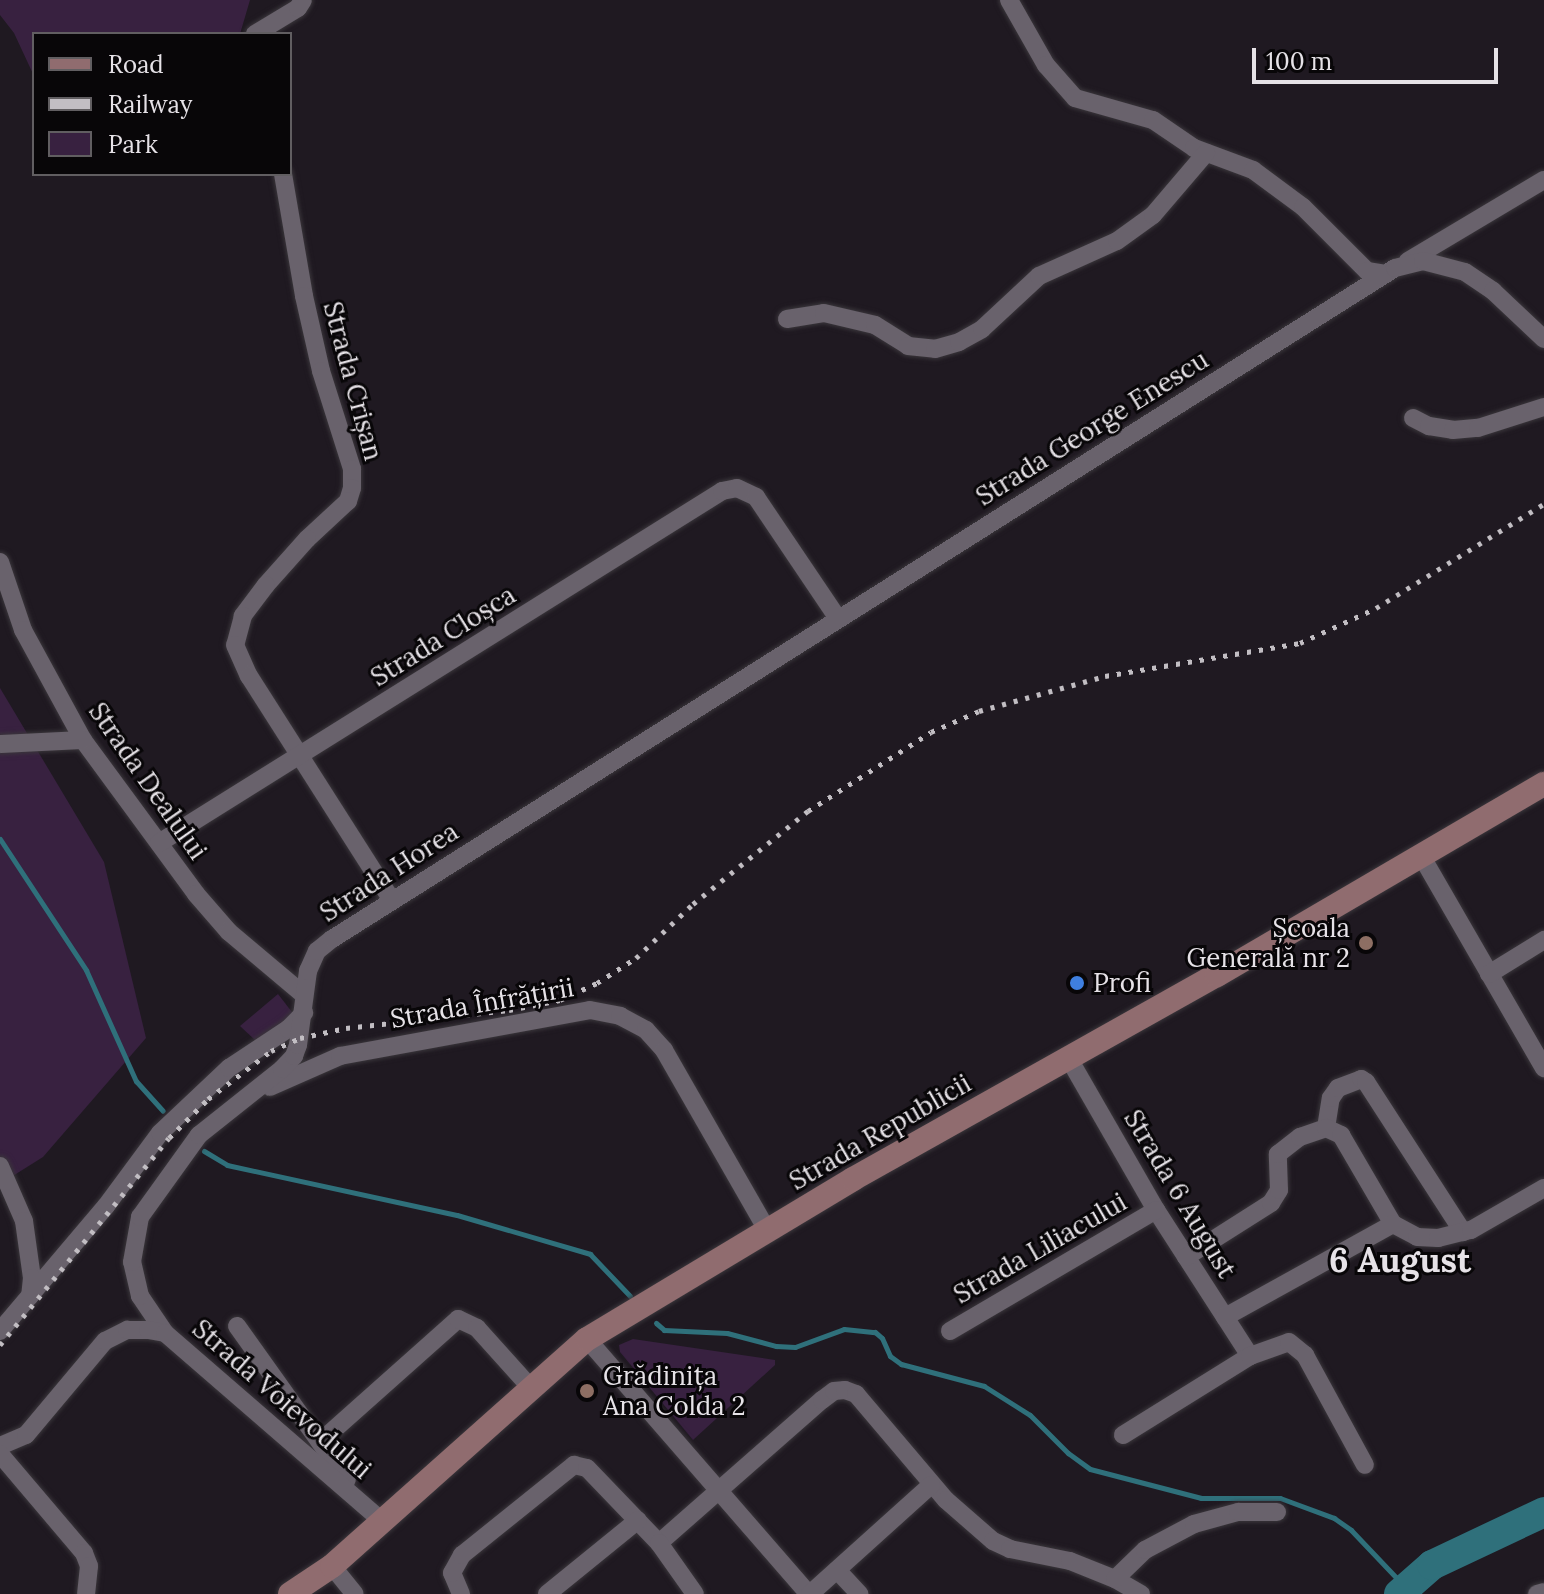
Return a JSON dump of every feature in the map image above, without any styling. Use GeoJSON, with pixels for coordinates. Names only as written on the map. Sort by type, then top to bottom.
{"type":"FeatureCollection","features":[{"type":"Feature","properties":{"kind":"street"},"geometry":{"type":"LineString","coordinates":[[258,32],[298,8],[303,0]]}},
{"type":"Feature","properties":{"kind":"street"},"geometry":{"type":"LineString","coordinates":[[1009,0],[1046,65],[1075,98],[1153,120],[1206,153],[1231,159],[1266,178],[1303,207],[1367,271],[1385,275],[1423,261],[1465,272],[1504,300],[1544,339]]}},
{"type":"Feature","properties":{"kind":"street"},"geometry":{"type":"LineString","coordinates":[[787,319],[824,313],[875,325],[908,346],[935,349],[959,342],[982,329],[1039,276],[1117,241],[1153,215],[1206,153]]}},
{"type":"Feature","properties":{"kind":"street","name":"Strada Crișan"},"geometry":{"type":"LineString","coordinates":[[283,176],[304,296],[321,371],[352,469],[352,488],[348,501],[307,539],[266,585],[243,616],[235,645],[249,676],[391,899]]}},
{"type":"Feature","properties":{"kind":"street","name":"Strada George Enescu"},"geometry":{"type":"LineString","coordinates":[[837,617],[1385,275],[1544,180]]}},
{"type":"Feature","properties":{"kind":"street"},"geometry":{"type":"LineString","coordinates":[[1413,418],[1429,426],[1453,430],[1478,428],[1544,407]]}},
{"type":"Feature","properties":{"kind":"street","name":"Strada Cloșca"},"geometry":{"type":"LineString","coordinates":[[159,843],[722,491],[747,489],[756,497],[837,617]]}},
{"type":"Feature","properties":{"kind":"street","name":"Strada Dealului"},"geometry":{"type":"LineString","coordinates":[[0,562],[23,630],[83,740],[196,894],[229,932],[304,1004]]}},
{"type":"Feature","properties":{"kind":"street","name":"Strada Horea"},"geometry":{"type":"LineString","coordinates":[[165,1333],[140,1296],[132,1262],[140,1217],[199,1135],[294,1056],[308,971],[317,951],[391,899],[837,617]]}},
{"type":"Feature","properties":{"kind":"street"},"geometry":{"type":"LineString","coordinates":[[0,744],[83,740]]}},
{"type":"Feature","properties":{"kind":"street","name":"Strada Republicii"},"geometry":{"type":"LineString","coordinates":[[290,1594],[332,1566],[373,1513],[531,1388],[587,1339],[767,1230],[1422,857],[1544,784]]}},
{"type":"Feature","properties":{"kind":"street"},"geometry":{"type":"LineString","coordinates":[[1422,857],[1544,1068]]}},
{"type":"Feature","properties":{"kind":"street"},"geometry":{"type":"LineString","coordinates":[[1489,974],[1544,940]]}},
{"type":"Feature","properties":{"kind":"street"},"geometry":{"type":"LineString","coordinates":[[0,1331],[106,1206],[160,1133],[304,1004]]}},
{"type":"Feature","properties":{"kind":"street","name":"Strada Înfrățirii"},"geometry":{"type":"LineString","coordinates":[[243,1099],[340,1056],[590,1010],[620,1016],[646,1030],[664,1050],[767,1230]]}},
{"type":"Feature","properties":{"kind":"street","name":"Strada 6 August"},"geometry":{"type":"LineString","coordinates":[[1068,1057],[1156,1210],[1250,1356]]}},
{"type":"Feature","properties":{"kind":"street"},"geometry":{"type":"LineString","coordinates":[[1326,1128],[1331,1098],[1338,1088],[1361,1079],[1366,1082],[1463,1232]]}},
{"type":"Feature","properties":{"kind":"street"},"geometry":{"type":"LineString","coordinates":[[1186,1257],[1271,1203],[1279,1190],[1278,1154],[1282,1148],[1326,1128],[1341,1135],[1393,1224],[1417,1237],[1438,1238],[1463,1232],[1544,1188]]}},
{"type":"Feature","properties":{"kind":"street"},"geometry":{"type":"LineString","coordinates":[[0,1166],[24,1221],[32,1278],[30,1296]]}},
{"type":"Feature","properties":{"kind":"street","name":"Strada Liliacului"},"geometry":{"type":"LineString","coordinates":[[950,1331],[1156,1210]]}},
{"type":"Feature","properties":{"kind":"street"},"geometry":{"type":"LineString","coordinates":[[1225,1317],[1393,1224]]}},
{"type":"Feature","properties":{"kind":"street"},"geometry":{"type":"LineString","coordinates":[[320,1442],[458,1319],[477,1328],[531,1388]]}},
{"type":"Feature","properties":{"kind":"street"},"geometry":{"type":"LineString","coordinates":[[237,1326],[373,1513]]}},
{"type":"Feature","properties":{"kind":"street","name":"Strada Voievodului"},"geometry":{"type":"LineString","coordinates":[[0,1446],[32,1428],[105,1341],[127,1330],[165,1333],[373,1513]]}},
{"type":"Feature","properties":{"kind":"street"},"geometry":{"type":"LineString","coordinates":[[587,1339],[809,1594],[931,1485]]}},
{"type":"Feature","properties":{"kind":"street"},"geometry":{"type":"LineString","coordinates":[[1123,1435],[1250,1356],[1276,1344],[1289,1342],[1297,1345],[1365,1465]]}},
{"type":"Feature","properties":{"kind":"street"},"geometry":{"type":"LineString","coordinates":[[659,1543],[720,1493],[822,1400],[834,1391],[845,1390],[856,1394],[931,1485],[993,1541],[1010,1549],[1070,1561],[1115,1579],[1141,1594]]}},
{"type":"Feature","properties":{"kind":"street"},"geometry":{"type":"LineString","coordinates":[[0,1454],[84,1553],[89,1566],[86,1594]]}},
{"type":"Feature","properties":{"kind":"street"},"geometry":{"type":"LineString","coordinates":[[461,1594],[452,1573],[462,1555],[566,1468],[574,1465],[587,1468],[638,1520],[659,1543],[695,1594]]}},
{"type":"Feature","properties":{"kind":"street"},"geometry":{"type":"LineString","coordinates":[[1115,1579],[1145,1550],[1194,1524],[1238,1512],[1277,1512]]}},
{"type":"Feature","properties":{"kind":"street"},"geometry":{"type":"LineString","coordinates":[[547,1594],[638,1520]]}},
{"type":"Feature","properties":{"kind":"street"},"geometry":{"type":"LineString","coordinates":[[332,1566],[355,1594]]}},
{"type":"Feature","properties":{"kind":"street"},"geometry":{"type":"LineString","coordinates":[[837,1570],[859,1594]]}},
{"type":"Feature","properties":{"kind":"street"},"geometry":{"type":"LineString","coordinates":[[1537,1594],[1544,1592]]}},
{"type":"Feature","properties":{"kind":"green space"},"geometry":{"type":"Polygon","coordinates":[[[0,0],[250,0],[241,32],[32,32],[32,72],[14,33],[0,15],[0,0]]]}},
{"type":"Feature","properties":{"kind":"green space"},"geometry":{"type":"Polygon","coordinates":[[[0,688],[104,862],[146,1038],[43,1157],[0,1184],[0,688]]]}},
{"type":"Feature","properties":{"kind":"green space"},"geometry":{"type":"Polygon","coordinates":[[[278,994],[295,1016],[256,1041],[240,1026],[278,994]]]}},
{"type":"Feature","properties":{"kind":"green space"},"geometry":{"type":"Polygon","coordinates":[[[633,1339],[775,1360],[775,1365],[693,1440],[620,1352],[619,1345],[633,1339]]]}},
{"type":"Feature","properties":{"kind":"waterway"},"geometry":{"type":"LineString","coordinates":[[0,839],[86,970],[136,1081],[163,1111]]}},
{"type":"Feature","properties":{"kind":"waterway"},"geometry":{"type":"LineString","coordinates":[[204,1151],[227,1165],[457,1215],[590,1254],[630,1296]]}},
{"type":"Feature","properties":{"kind":"waterway"},"geometry":{"type":"LineString","coordinates":[[656,1323],[664,1330],[727,1333],[776,1346],[795,1347],[844,1329],[875,1332],[882,1338],[890,1356],[901,1364],[984,1386],[1030,1415],[1068,1453],[1090,1469],[1201,1498],[1280,1498],[1334,1518],[1351,1530],[1406,1588]]}},
{"type":"Feature","properties":{"kind":"waterway"},"geometry":{"type":"LineString","coordinates":[[1399,1594],[1432,1565],[1544,1512]]}},
{"type":"Feature","properties":{"kind":"railway"},"geometry":{"type":"LineString","coordinates":[[0,1345],[169,1138],[208,1099],[271,1051],[300,1038],[346,1028],[509,1010],[560,1000],[597,983],[636,958],[693,904],[808,811],[931,732],[979,711],[1105,676],[1300,643],[1376,608],[1544,504]]}},
{"type":"Feature","properties":{"kind":"place","name":"Școala Generală nr 2"},"geometry":{"type":"Point","coordinates":[1366,943]}},
{"type":"Feature","properties":{"kind":"place","name":"Profi"},"geometry":{"type":"Point","coordinates":[1077,983]}},
{"type":"Feature","properties":{"kind":"place","name":"Grădinița Ana Colda 2"},"geometry":{"type":"Point","coordinates":[587,1391]}},
{"type":"Feature","properties":{"kind":"district","name":"6 August"},"geometry":{"type":"Point","coordinates":[1400,1260]}}]}
